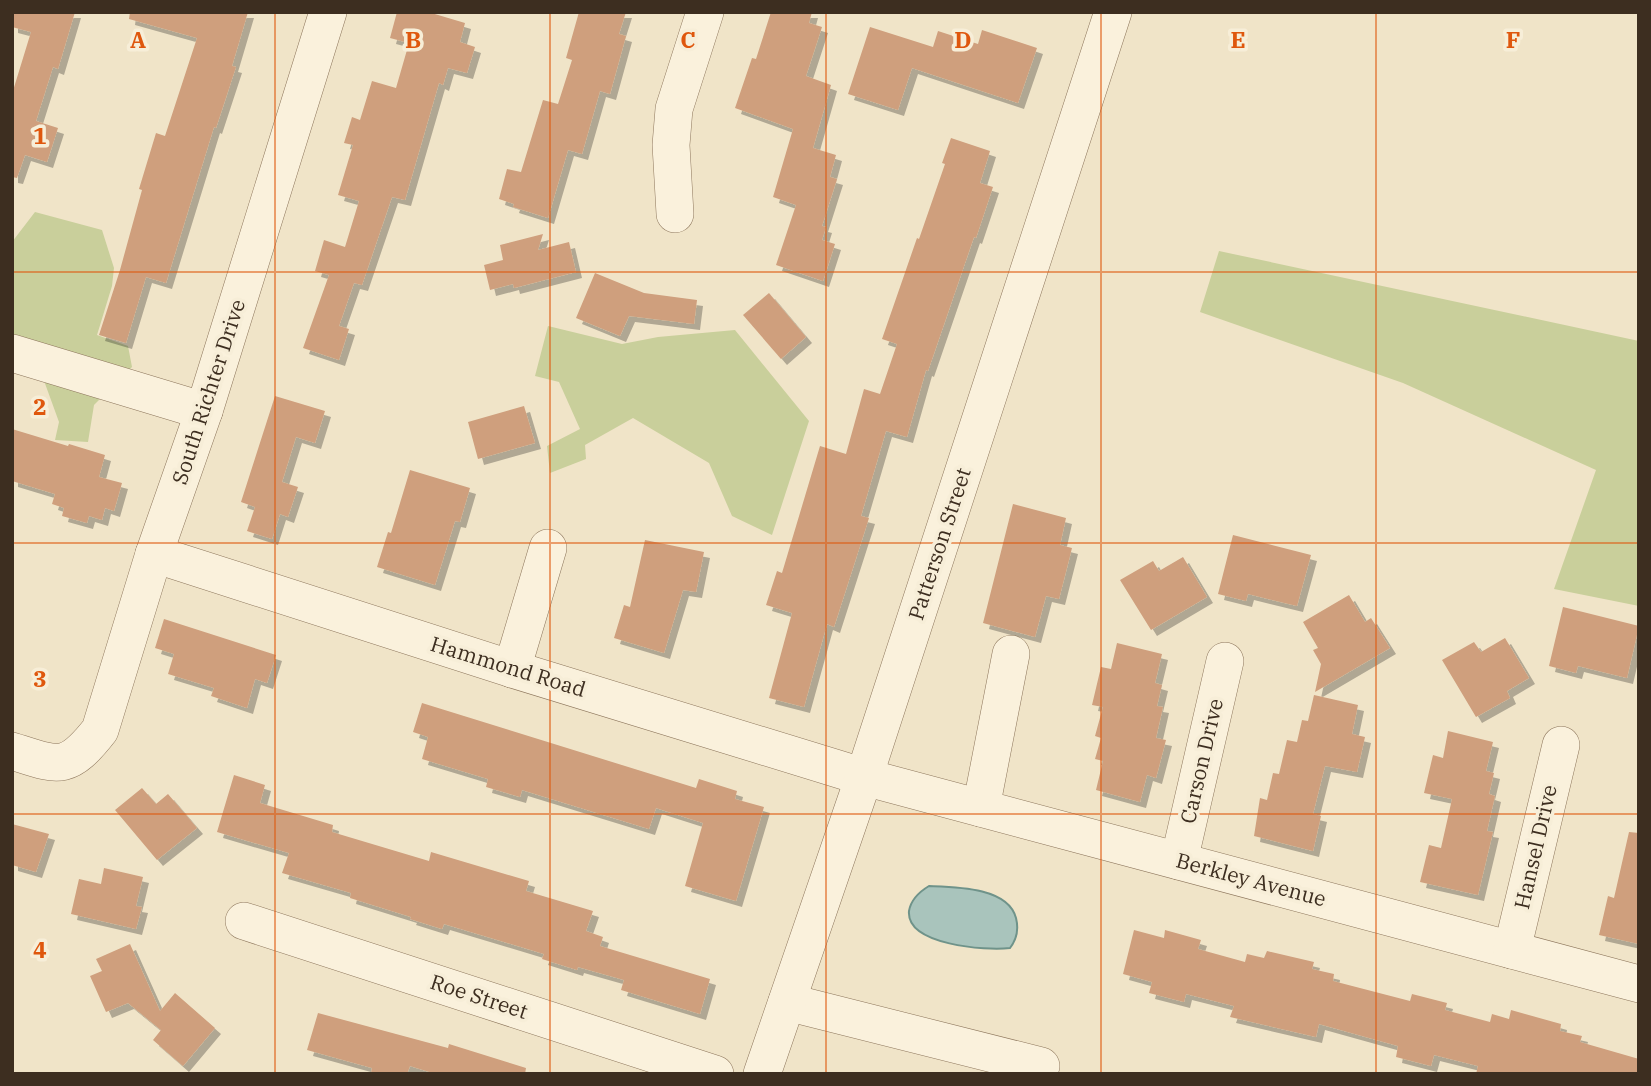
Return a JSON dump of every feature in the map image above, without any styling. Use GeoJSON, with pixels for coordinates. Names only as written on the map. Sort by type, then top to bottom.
{"type":"FeatureCollection","features":[{"type":"Feature","properties":{"kind":"street","name":"South Richter Drive"},"geometry":{"type":"LineString","coordinates":[[12,751],[51,764],[70,760],[85,749],[100,730],[154,554],[204,411],[328,12]]}},
{"type":"Feature","properties":{"kind":"street"},"geometry":{"type":"LineString","coordinates":[[675,214],[671,145],[674,109],[705,12]]}},
{"type":"Feature","properties":{"kind":"street","name":"Patterson Street"},"geometry":{"type":"LineString","coordinates":[[762,1074],[864,777],[1113,12]]}},
{"type":"Feature","properties":{"kind":"street"},"geometry":{"type":"LineString","coordinates":[[12,353],[204,411]]}},
{"type":"Feature","properties":{"kind":"street"},"geometry":{"type":"LineString","coordinates":[[512,669],[548,548]]}},
{"type":"Feature","properties":{"kind":"street","name":"Hammond Road"},"geometry":{"type":"LineString","coordinates":[[154,554],[512,669],[864,777]]}},
{"type":"Feature","properties":{"kind":"street"},"geometry":{"type":"LineString","coordinates":[[981,808],[1011,654]]}},
{"type":"Feature","properties":{"kind":"street","name":"Carson Drive"},"geometry":{"type":"LineString","coordinates":[[1179,861],[1225,661]]}},
{"type":"Feature","properties":{"kind":"street","name":"Hansel Drive"},"geometry":{"type":"LineString","coordinates":[[1512,950],[1561,745]]}},
{"type":"Feature","properties":{"kind":"street","name":"Berkley Avenue"},"geometry":{"type":"LineString","coordinates":[[864,777],[1639,984]]}},
{"type":"Feature","properties":{"kind":"street","name":"Roe Street"},"geometry":{"type":"LineString","coordinates":[[244,921],[715,1074]]}},
{"type":"Feature","properties":{"kind":"street"},"geometry":{"type":"LineString","coordinates":[[786,1002],[1041,1066]]}},
{"type":"Feature","properties":{"kind":"green space"},"geometry":{"type":"Polygon","coordinates":[[[35,212],[102,230],[114,268],[112,286],[97,335],[128,346],[132,367],[94,405],[88,442],[55,440],[59,422],[43,378],[12,370],[12,242],[35,212]]]}},
{"type":"Feature","properties":{"kind":"green space"},"geometry":{"type":"Polygon","coordinates":[[[1219,251],[1639,341],[1639,606],[1554,589],[1596,470],[1403,383],[1200,312],[1219,251]]]}},
{"type":"Feature","properties":{"kind":"green space"},"geometry":{"type":"Polygon","coordinates":[[[548,326],[622,344],[658,337],[735,330],[809,421],[772,535],[732,516],[709,463],[633,418],[585,445],[586,459],[550,473],[547,446],[580,429],[559,382],[535,376],[548,326]]]}},
{"type":"Feature","properties":{"kind":"water"},"geometry":{"type":"Polygon","coordinates":[[[929,886],[979,891],[1003,900],[1011,908],[1017,922],[1017,934],[1010,948],[967,947],[920,932],[911,922],[909,911],[916,896],[929,886]]]}},
{"type":"Feature","properties":{"kind":"building"},"geometry":{"type":"Polygon","coordinates":[[[12,12],[75,12],[58,69],[53,67],[36,121],[58,128],[47,162],[25,155],[17,178],[12,177],[12,94],[31,32],[12,27],[12,12]]]}},
{"type":"Feature","properties":{"kind":"building"},"geometry":{"type":"Polygon","coordinates":[[[130,12],[248,12],[232,66],[236,67],[216,128],[214,127],[166,283],[146,277],[126,343],[99,335],[120,270],[142,190],[139,189],[156,133],[165,136],[197,38],[129,19],[130,12]]]}},
{"type":"Feature","properties":{"kind":"building"},"geometry":{"type":"Polygon","coordinates":[[[397,12],[428,12],[465,23],[460,42],[475,47],[467,73],[448,68],[443,85],[439,83],[405,200],[392,197],[362,285],[354,283],[339,326],[349,329],[339,360],[303,348],[329,275],[315,271],[324,240],[345,247],[359,201],[338,195],[353,145],[344,143],[352,117],[360,120],[372,81],[396,88],[409,43],[390,38],[397,12]]]}},
{"type":"Feature","properties":{"kind":"building"},"geometry":{"type":"Polygon","coordinates":[[[579,12],[626,12],[619,34],[626,36],[610,94],[600,91],[582,154],[568,150],[548,218],[513,207],[514,204],[499,199],[507,169],[521,172],[543,100],[558,104],[572,60],[566,58],[579,12]]]}},
{"type":"Feature","properties":{"kind":"building"},"geometry":{"type":"Polygon","coordinates":[[[771,12],[812,12],[809,23],[822,27],[806,76],[831,85],[813,148],[836,155],[830,177],[837,179],[822,226],[826,227],[822,240],[835,244],[823,281],[776,265],[796,205],[773,197],[793,129],[735,108],[752,58],[756,59],[771,12]]]}},
{"type":"Feature","properties":{"kind":"building"},"geometry":{"type":"Polygon","coordinates":[[[870,27],[933,47],[938,31],[978,44],[982,30],[1037,48],[1018,103],[912,68],[898,110],[848,94],[870,27]]]}},
{"type":"Feature","properties":{"kind":"building"},"geometry":{"type":"Polygon","coordinates":[[[951,138],[990,151],[980,183],[993,187],[928,371],[926,370],[907,437],[886,431],[861,516],[869,518],[834,627],[827,624],[804,707],[769,698],[792,613],[766,605],[777,571],[782,573],[820,446],[846,454],[864,389],[880,394],[897,344],[882,339],[945,164],[942,163],[951,138]]]}},
{"type":"Feature","properties":{"kind":"building"},"geometry":{"type":"Polygon","coordinates":[[[543,234],[538,250],[569,242],[576,272],[514,288],[513,284],[490,290],[484,265],[503,260],[500,245],[543,234]]]}},
{"type":"Feature","properties":{"kind":"building"},"geometry":{"type":"Polygon","coordinates":[[[595,273],[644,293],[697,300],[694,324],[629,316],[620,336],[576,318],[595,273]]]}},
{"type":"Feature","properties":{"kind":"building"},"geometry":{"type":"Polygon","coordinates":[[[769,293],[806,337],[781,359],[743,315],[769,293]]]}},
{"type":"Feature","properties":{"kind":"building"},"geometry":{"type":"Polygon","coordinates":[[[275,396],[325,411],[315,443],[296,437],[282,482],[298,487],[288,517],[280,514],[272,539],[247,531],[255,507],[241,502],[275,396]]]}},
{"type":"Feature","properties":{"kind":"building"},"geometry":{"type":"Polygon","coordinates":[[[524,406],[535,443],[478,459],[468,422],[524,406]]]}},
{"type":"Feature","properties":{"kind":"building"},"geometry":{"type":"Polygon","coordinates":[[[12,429],[105,455],[99,477],[122,483],[114,511],[105,508],[102,520],[89,516],[87,523],[62,516],[64,508],[52,504],[55,494],[12,481],[12,429]]]}},
{"type":"Feature","properties":{"kind":"building"},"geometry":{"type":"Polygon","coordinates":[[[410,470],[470,488],[460,522],[455,521],[435,585],[377,567],[388,532],[391,533],[410,470]]]}},
{"type":"Feature","properties":{"kind":"building"},"geometry":{"type":"Polygon","coordinates":[[[1013,504],[1066,518],[1060,545],[1072,548],[1059,599],[1046,596],[1035,637],[983,623],[1013,504]]]}},
{"type":"Feature","properties":{"kind":"building"},"geometry":{"type":"Polygon","coordinates":[[[1233,535],[1311,555],[1297,606],[1248,594],[1246,601],[1218,594],[1233,535]]]}},
{"type":"Feature","properties":{"kind":"building"},"geometry":{"type":"Polygon","coordinates":[[[645,540],[704,552],[696,592],[683,590],[664,653],[614,638],[624,605],[630,607],[645,540]]]}},
{"type":"Feature","properties":{"kind":"building"},"geometry":{"type":"Polygon","coordinates":[[[1183,557],[1207,597],[1151,630],[1120,580],[1153,561],[1159,571],[1183,557]]]}},
{"type":"Feature","properties":{"kind":"building"},"geometry":{"type":"Polygon","coordinates":[[[1349,595],[1365,622],[1371,618],[1390,648],[1315,692],[1321,664],[1313,650],[1318,648],[1303,622],[1349,595]]]}},
{"type":"Feature","properties":{"kind":"building"},"geometry":{"type":"Polygon","coordinates":[[[1563,607],[1639,626],[1627,678],[1578,666],[1576,673],[1549,666],[1563,607]]]}},
{"type":"Feature","properties":{"kind":"building"},"geometry":{"type":"Polygon","coordinates":[[[164,619],[276,655],[267,683],[255,679],[247,708],[211,696],[214,688],[168,674],[174,654],[155,648],[164,619]]]}},
{"type":"Feature","properties":{"kind":"building"},"geometry":{"type":"Polygon","coordinates":[[[1505,638],[1529,678],[1507,691],[1510,698],[1476,717],[1442,660],[1474,642],[1481,652],[1505,638]]]}},
{"type":"Feature","properties":{"kind":"building"},"geometry":{"type":"Polygon","coordinates":[[[1117,643],[1162,654],[1155,683],[1162,685],[1157,706],[1163,707],[1156,738],[1166,740],[1156,778],[1147,775],[1140,802],[1096,790],[1103,761],[1095,759],[1101,738],[1095,736],[1103,707],[1092,705],[1101,667],[1111,669],[1117,643]]]}},
{"type":"Feature","properties":{"kind":"building"},"geometry":{"type":"Polygon","coordinates":[[[1314,695],[1358,705],[1352,734],[1365,737],[1357,772],[1325,766],[1313,814],[1321,816],[1313,851],[1254,836],[1260,798],[1267,800],[1273,773],[1279,774],[1287,740],[1297,742],[1302,720],[1308,721],[1314,695]]]}},
{"type":"Feature","properties":{"kind":"building"},"geometry":{"type":"Polygon","coordinates":[[[422,703],[696,788],[699,779],[737,791],[735,799],[764,807],[736,901],[685,886],[703,823],[656,808],[649,829],[522,790],[520,797],[486,787],[488,779],[422,759],[428,737],[413,732],[422,703]]]}},
{"type":"Feature","properties":{"kind":"building"},"geometry":{"type":"Polygon","coordinates":[[[1448,731],[1493,742],[1486,771],[1494,773],[1489,794],[1495,796],[1487,831],[1493,832],[1478,895],[1420,882],[1429,845],[1441,848],[1452,799],[1424,793],[1433,755],[1443,758],[1448,731]]]}},
{"type":"Feature","properties":{"kind":"building"},"geometry":{"type":"Polygon","coordinates":[[[234,775],[265,785],[260,803],[333,825],[332,832],[429,861],[431,852],[529,881],[526,891],[593,911],[586,931],[603,937],[600,946],[710,979],[700,1014],[621,990],[624,980],[578,967],[577,970],[542,959],[544,954],[444,924],[442,929],[410,919],[411,917],[350,898],[351,893],[282,873],[289,853],[217,832],[234,775]]]}},
{"type":"Feature","properties":{"kind":"building"},"geometry":{"type":"Polygon","coordinates":[[[142,788],[156,804],[168,794],[197,828],[157,860],[115,810],[142,788]]]}},
{"type":"Feature","properties":{"kind":"building"},"geometry":{"type":"Polygon","coordinates":[[[12,824],[49,834],[36,872],[12,865],[12,824]]]}},
{"type":"Feature","properties":{"kind":"building"},"geometry":{"type":"Polygon","coordinates":[[[1629,832],[1639,833],[1639,944],[1599,935],[1608,896],[1614,898],[1629,832]]]}},
{"type":"Feature","properties":{"kind":"building"},"geometry":{"type":"Polygon","coordinates":[[[104,868],[143,877],[136,906],[142,907],[136,929],[71,914],[79,879],[101,884],[104,868]]]}},
{"type":"Feature","properties":{"kind":"building"},"geometry":{"type":"Polygon","coordinates":[[[1134,930],[1164,938],[1165,930],[1201,940],[1198,949],[1245,962],[1247,954],[1264,958],[1267,951],[1314,962],[1312,969],[1334,974],[1333,981],[1410,1001],[1412,994],[1447,1003],[1445,1010],[1490,1022],[1492,1014],[1509,1019],[1511,1010],[1561,1024],[1560,1031],[1582,1036],[1580,1042],[1639,1059],[1639,1074],[1476,1074],[1478,1066],[1434,1055],[1431,1066],[1396,1057],[1398,1046],[1319,1024],[1316,1037],[1230,1017],[1234,1006],[1186,994],[1184,1002],[1149,993],[1152,982],[1123,974],[1134,930]]]}},
{"type":"Feature","properties":{"kind":"building"},"geometry":{"type":"Polygon","coordinates":[[[130,944],[160,1011],[175,993],[215,1028],[183,1066],[153,1040],[161,1030],[128,1003],[106,1012],[90,976],[102,971],[96,959],[130,944]]]}},
{"type":"Feature","properties":{"kind":"building"},"geometry":{"type":"Polygon","coordinates":[[[318,1013],[448,1048],[449,1044],[526,1068],[525,1074],[436,1074],[410,1066],[407,1074],[371,1074],[372,1068],[307,1050],[318,1013]]]}}]}
